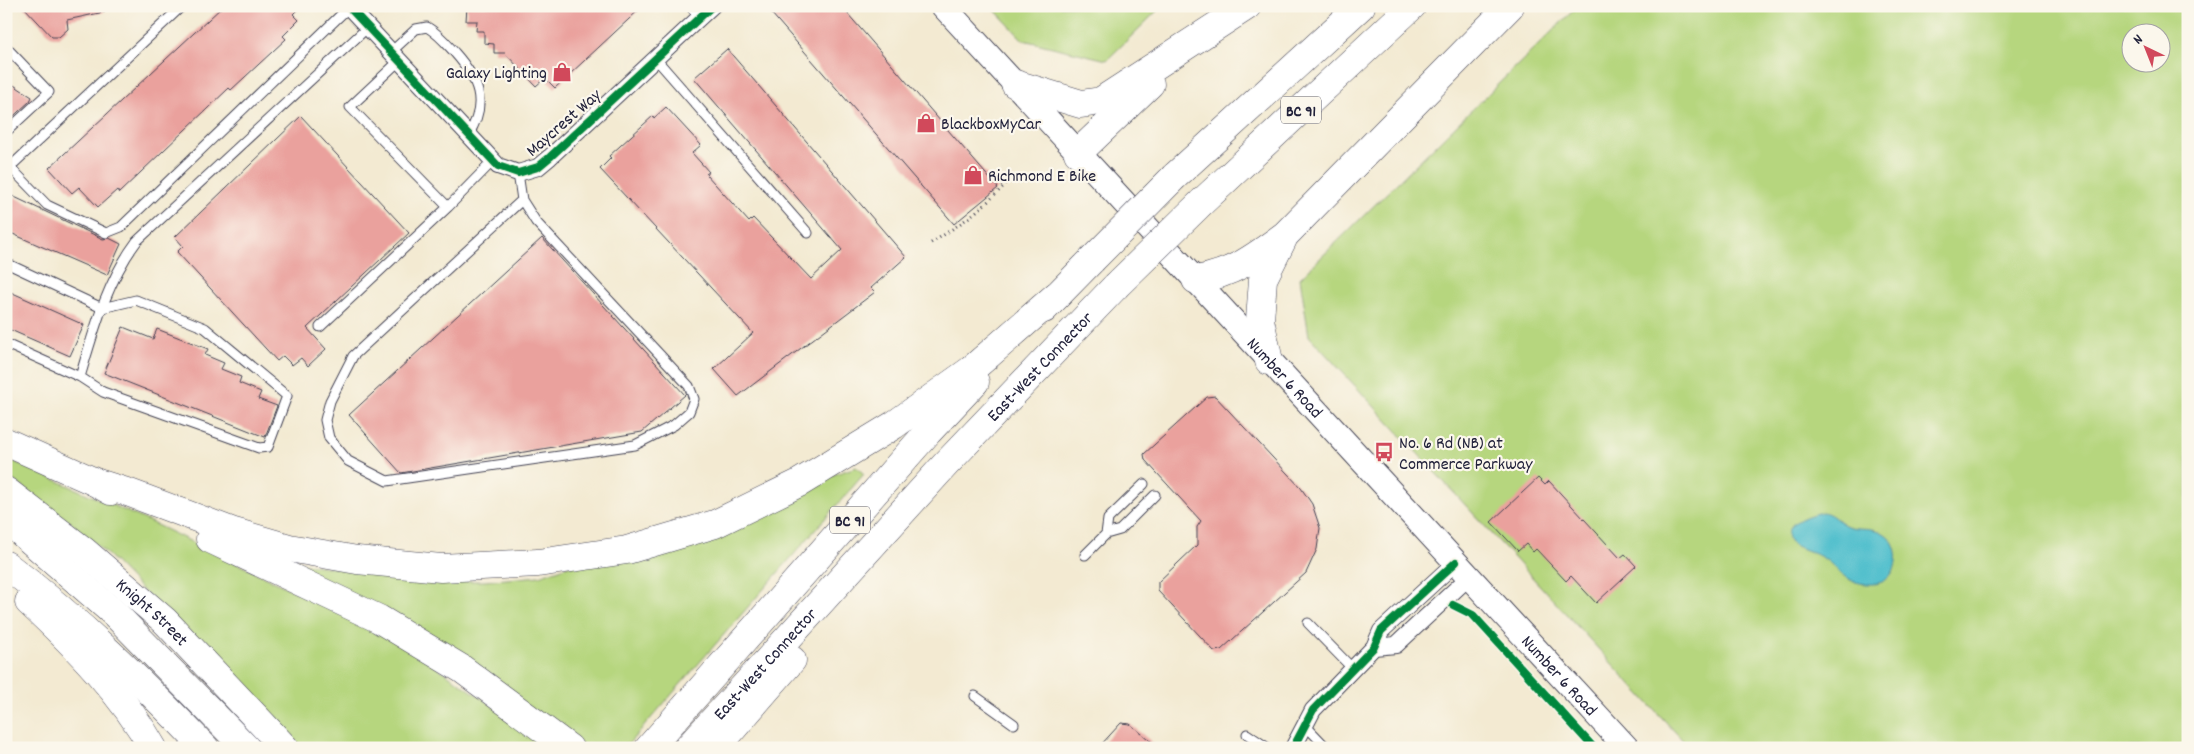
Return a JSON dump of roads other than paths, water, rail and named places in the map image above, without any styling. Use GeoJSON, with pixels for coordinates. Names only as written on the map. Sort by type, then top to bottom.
{"type":"FeatureCollection","features":[{"type":"Feature","properties":{"kind":"highway"},"geometry":{"type":"LineString","coordinates":[[1015,84],[1081,104],[1101,101],[1195,42],[1246,6]]}},
{"type":"Feature","properties":{"kind":"highway","name":"East-West Connector"},"geometry":{"type":"LineString","coordinates":[[649,748],[928,432],[1056,296],[1174,177],[1361,6]]}},
{"type":"Feature","properties":{"kind":"highway","name":"East-West Connector"},"geometry":{"type":"LineString","coordinates":[[688,748],[945,465],[1116,286],[1201,203],[1412,6]]}},
{"type":"Feature","properties":{"kind":"highway"},"geometry":{"type":"LineString","coordinates":[[1196,280],[1219,276],[1247,262],[1284,235],[1510,6]]}},
{"type":"Feature","properties":{"kind":"highway"},"geometry":{"type":"LineString","coordinates":[[1078,153],[1195,42]]}},
{"type":"Feature","properties":{"kind":"highway"},"geometry":{"type":"LineString","coordinates":[[1269,361],[1260,320],[1263,279],[1284,235]]}},
{"type":"Feature","properties":{"kind":"highway"},"geometry":{"type":"LineString","coordinates":[[95,482],[130,492],[234,532],[289,548],[357,560],[441,568],[538,563],[627,550],[714,524],[799,483],[894,425],[971,370],[1056,296]]}},
{"type":"Feature","properties":{"kind":"highway"},"geometry":{"type":"LineString","coordinates":[[6,442],[95,482],[134,504],[289,575],[379,619],[462,669],[569,748]]}},
{"type":"Feature","properties":{"kind":"highway"},"geometry":{"type":"LineString","coordinates":[[716,748],[849,594],[945,465]]}},
{"type":"Feature","properties":{"kind":"highway","name":"Knight Street"},"geometry":{"type":"LineString","coordinates":[[6,491],[84,551],[165,621],[285,748]]}},
{"type":"Feature","properties":{"kind":"highway","name":"Knight Street"},"geometry":{"type":"LineString","coordinates":[[6,519],[115,614],[246,748]]}},
{"type":"Feature","properties":{"kind":"highway"},"geometry":{"type":"LineString","coordinates":[[6,565],[78,622],[139,678],[205,748]]}},
{"type":"Feature","properties":{"kind":"highway"},"geometry":{"type":"LineString","coordinates":[[6,581],[92,666],[125,706],[153,748]]}},
{"type":"Feature","properties":{"kind":"main road","name":"Number 6 Road"},"geometry":{"type":"LineString","coordinates":[[943,6],[1627,748]]}},
{"type":"Feature","properties":{"kind":"street","name":"Maycrest Way"},"geometry":{"type":"LineString","coordinates":[[349,7],[498,166],[518,174],[538,167],[550,157],[656,59],[701,10]]}},
{"type":"Feature","properties":{"kind":"street"},"geometry":{"type":"LineString","coordinates":[[1293,748],[1313,710],[1374,647],[1396,645],[1463,570]]}},
{"type":"Feature","properties":{"kind":"lane"},"geometry":{"type":"LineString","coordinates":[[182,6],[10,167],[47,204],[106,233],[122,227],[349,7]]}},
{"type":"Feature","properties":{"kind":"lane"},"geometry":{"type":"LineString","coordinates":[[80,378],[102,308],[126,256],[137,241],[368,27]]}},
{"type":"Feature","properties":{"kind":"lane"},"geometry":{"type":"LineString","coordinates":[[448,207],[350,107],[416,30],[426,27],[439,34],[469,69],[477,84],[480,107],[474,126],[468,135]]}},
{"type":"Feature","properties":{"kind":"lane"},"geometry":{"type":"LineString","coordinates":[[6,47],[49,92],[6,132]]}},
{"type":"Feature","properties":{"kind":"lane"},"geometry":{"type":"LineString","coordinates":[[656,59],[808,233]]}},
{"type":"Feature","properties":{"kind":"lane"},"geometry":{"type":"LineString","coordinates":[[320,327],[448,207],[493,161]]}},
{"type":"Feature","properties":{"kind":"lane"},"geometry":{"type":"LineString","coordinates":[[518,174],[522,200],[536,222],[689,386],[694,399],[689,412],[674,425],[635,445],[387,481],[348,461],[329,438],[325,420],[330,401],[353,356],[522,200]]}},
{"type":"Feature","properties":{"kind":"lane"},"geometry":{"type":"LineString","coordinates":[[6,263],[102,308],[136,300],[205,328],[287,396],[268,448],[259,448],[103,392],[80,378],[6,344]]}},
{"type":"Feature","properties":{"kind":"lane"},"geometry":{"type":"LineString","coordinates":[[1106,534],[1108,519],[1144,484]]}},
{"type":"Feature","properties":{"kind":"lane"},"geometry":{"type":"LineString","coordinates":[[1085,555],[1106,534],[1120,530],[1155,495]]}},
{"type":"Feature","properties":{"kind":"lane"},"geometry":{"type":"LineString","coordinates":[[1308,623],[1353,669]]}},
{"type":"Feature","properties":{"kind":"lane"},"geometry":{"type":"LineString","coordinates":[[975,696],[1014,724]]}},
{"type":"Feature","properties":{"kind":"lane"},"geometry":{"type":"LineString","coordinates":[[1305,725],[1327,748]]}},
{"type":"Feature","properties":{"kind":"lane"},"geometry":{"type":"LineString","coordinates":[[1247,734],[1268,748]]}},
{"type":"Feature","properties":{"kind":"water"},"geometry":{"type":"Polygon","coordinates":[[[1822,512],[1829,514],[1850,527],[1880,531],[1890,539],[1894,545],[1896,560],[1895,568],[1886,580],[1877,584],[1868,584],[1851,580],[1843,576],[1821,557],[1789,541],[1789,529],[1792,525],[1810,515],[1822,512]]]}},
{"type":"Feature","properties":{"kind":"place","name":"Galaxy Lighting"},"geometry":{"type":"Point","coordinates":[562,72]}},
{"type":"Feature","properties":{"kind":"place","name":"BlackboxMyCar"},"geometry":{"type":"Point","coordinates":[926,123]}},
{"type":"Feature","properties":{"kind":"place","name":"Richmond E Bike"},"geometry":{"type":"Point","coordinates":[973,175]}},
{"type":"Feature","properties":{"kind":"place","name":"No. 6 Rd (NB) at Commerce Parkway"},"geometry":{"type":"Point","coordinates":[1384,452]}}]}
